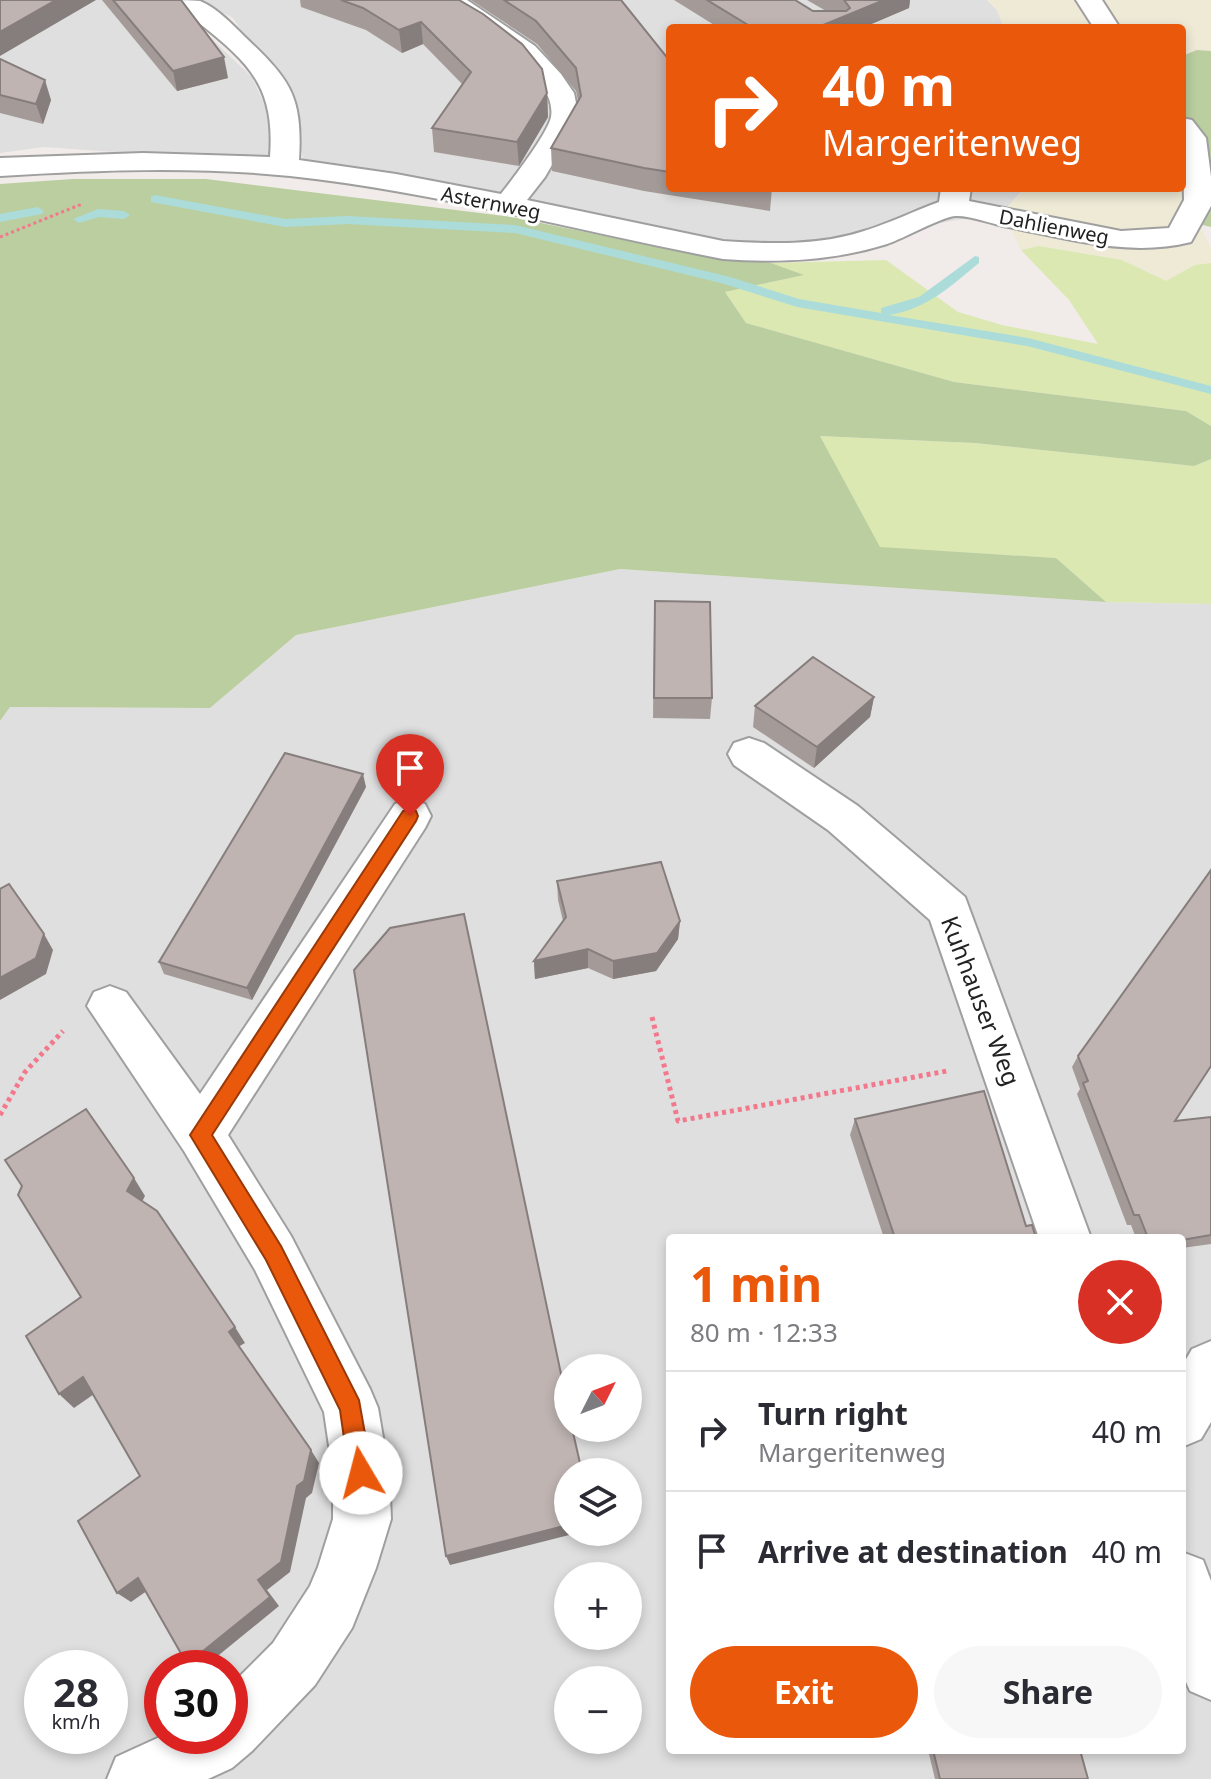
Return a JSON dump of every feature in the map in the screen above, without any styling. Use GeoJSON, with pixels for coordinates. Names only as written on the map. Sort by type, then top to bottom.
{"type":"FeatureCollection","features":[{"type":"Feature","properties":{"kind":"street"},"geometry":{"type":"LineString","coordinates":[[176,0],[190,4],[220,27],[269,74],[281,104],[287,135],[284,167]]}},
{"type":"Feature","properties":{"kind":"street"},"geometry":{"type":"LineString","coordinates":[[447,0],[504,36],[541,66],[560,93],[565,118],[530,177],[507,206]]}},
{"type":"Feature","properties":{"kind":"street"},"geometry":{"type":"LineString","coordinates":[[1089,0],[1104,24]]}},
{"type":"Feature","properties":{"kind":"street","name":"Dahlienweg"},"geometry":{"type":"LineString","coordinates":[[955,198],[1121,240],[1180,236],[1199,200],[1192,138],[1186,131]]}},
{"type":"Feature","properties":{"kind":"street","name":"Asternweg"},"geometry":{"type":"LineString","coordinates":[[0,167],[147,162],[284,167],[368,179],[723,250],[772,254],[818,252],[855,243],[897,230],[955,198]]}},
{"type":"Feature","properties":{"kind":"street","name":"Kuhhauser Weg"},"geometry":{"type":"LineString","coordinates":[[749,754],[843,818],[949,910],[1064,1234]]}},
{"type":"Feature","properties":{"kind":"street"},"geometry":{"type":"LineString","coordinates":[[201,1135],[410,816]]}},
{"type":"Feature","properties":{"kind":"street"},"geometry":{"type":"LineString","coordinates":[[110,1006],[201,1135],[273,1253],[351,1408],[361,1473],[362,1519],[331,1607],[294,1664],[248,1711]]}},
{"type":"Feature","properties":{"kind":"street"},"geometry":{"type":"LineString","coordinates":[[1186,1413],[1211,1368]]}},
{"type":"Feature","properties":{"kind":"street"},"geometry":{"type":"LineString","coordinates":[[1186,1593],[1211,1670]]}},
{"type":"Feature","properties":{"kind":"street"},"geometry":{"type":"LineString","coordinates":[[138,1779],[193,1754]]}},
{"type":"Feature","properties":{"kind":"path"},"geometry":{"type":"LineString","coordinates":[[0,1115],[25,1072],[59,1033],[110,1006]]}},
{"type":"Feature","properties":{"kind":"path"},"geometry":{"type":"LineString","coordinates":[[652,1017],[678,1121],[1003,1060]]}},
{"type":"Feature","properties":{"kind":"shaded area"},"geometry":{"type":"Polygon","coordinates":[[[0,0],[151,0],[179,8],[252,77],[270,117],[272,163],[44,147],[0,153],[0,0]]]}},
{"type":"Feature","properties":{"kind":"shaded area"},"geometry":{"type":"Polygon","coordinates":[[[197,0],[987,0],[997,10],[1002,24],[666,24],[666,192],[1020,192],[1003,212],[842,240],[742,245],[303,159],[295,115],[233,18],[197,0]]]}},
{"type":"Feature","properties":{"kind":"shaded area"},"geometry":{"type":"Polygon","coordinates":[[[987,0],[1211,0],[1211,51],[1197,50],[1186,54],[1186,24],[1002,24],[997,10],[987,0]]]}},
{"type":"Feature","properties":{"kind":"shaded area"},"geometry":{"type":"Polygon","coordinates":[[[1186,147],[1193,157],[1199,223],[1211,248],[1211,263],[1195,265],[1166,282],[1122,260],[1039,246],[1021,250],[1003,212],[1020,192],[1186,192],[1186,147]]]}},
{"type":"Feature","properties":{"kind":"shaded area"},"geometry":{"type":"Polygon","coordinates":[[[620,569],[1106,602],[1211,604],[1211,1779],[0,1779],[0,721],[10,707],[210,708],[296,635],[620,569]]]}},
{"type":"Feature","properties":{"kind":"green space"},"geometry":{"type":"Polygon","coordinates":[[[1197,50],[1211,51],[1211,227],[1199,224],[1193,157],[1186,147],[1186,54],[1197,50]]]}},
{"type":"Feature","properties":{"kind":"green space"},"geometry":{"type":"Polygon","coordinates":[[[73,179],[206,179],[512,217],[707,257],[771,263],[804,275],[725,292],[746,323],[954,382],[1186,411],[1211,426],[1211,459],[1194,466],[975,443],[820,436],[880,547],[1056,558],[1106,602],[620,569],[296,635],[210,708],[10,707],[0,721],[0,184],[73,179]]]}},
{"type":"Feature","properties":{"kind":"green space"},"geometry":{"type":"Polygon","coordinates":[[[1039,246],[1122,260],[1166,281],[1195,265],[1211,263],[1211,426],[1186,411],[954,382],[746,323],[725,292],[803,275],[771,263],[886,260],[958,312],[1002,325],[1098,344],[1069,300],[1021,250],[1039,246]]]}},
{"type":"Feature","properties":{"kind":"green space"},"geometry":{"type":"Polygon","coordinates":[[[820,436],[975,443],[1194,466],[1211,459],[1211,604],[1106,602],[1056,558],[880,548],[820,436]]]}},
{"type":"Feature","properties":{"kind":"building"},"geometry":{"type":"Polygon","coordinates":[[[0,0],[56,0],[0,32],[0,0]]]}},
{"type":"Feature","properties":{"kind":"building"},"geometry":{"type":"Polygon","coordinates":[[[113,0],[181,0],[224,57],[173,71],[113,0]]]}},
{"type":"Feature","properties":{"kind":"building"},"geometry":{"type":"Polygon","coordinates":[[[341,0],[459,0],[522,44],[542,69],[547,93],[517,142],[432,128],[471,72],[421,22],[399,30],[363,8],[341,0]]]}},
{"type":"Feature","properties":{"kind":"building"},"geometry":{"type":"Polygon","coordinates":[[[504,0],[621,0],[666,56],[666,171],[551,148],[581,96],[576,68],[536,21],[504,0]]]}},
{"type":"Feature","properties":{"kind":"building"},"geometry":{"type":"Polygon","coordinates":[[[707,0],[795,0],[813,11],[846,11],[850,8],[844,0],[884,0],[826,24],[746,24],[707,0]]]}},
{"type":"Feature","properties":{"kind":"building"},"geometry":{"type":"Polygon","coordinates":[[[0,59],[45,80],[36,104],[0,95],[0,59]]]}},
{"type":"Feature","properties":{"kind":"building"},"geometry":{"type":"Polygon","coordinates":[[[655,601],[710,602],[712,698],[654,698],[655,601]]]}},
{"type":"Feature","properties":{"kind":"building"},"geometry":{"type":"Polygon","coordinates":[[[813,657],[874,697],[817,747],[755,706],[813,657]]]}},
{"type":"Feature","properties":{"kind":"building"},"geometry":{"type":"Polygon","coordinates":[[[285,753],[363,774],[247,988],[159,962],[285,753]]]}},
{"type":"Feature","properties":{"kind":"building"},"geometry":{"type":"Polygon","coordinates":[[[661,862],[680,921],[657,953],[613,961],[588,949],[534,961],[566,917],[557,881],[661,862]]]}},
{"type":"Feature","properties":{"kind":"building"},"geometry":{"type":"Polygon","coordinates":[[[1211,870],[1211,1066],[1175,1121],[1211,1117],[1211,1235],[1186,1239],[1186,1234],[1146,1234],[1139,1215],[1134,1215],[1083,1083],[1088,1081],[1078,1056],[1211,870]]]}},
{"type":"Feature","properties":{"kind":"building"},"geometry":{"type":"Polygon","coordinates":[[[9,884],[44,934],[36,958],[0,978],[0,889],[9,884]]]}},
{"type":"Feature","properties":{"kind":"building"},"geometry":{"type":"Polygon","coordinates":[[[464,914],[557,1354],[554,1354],[554,1442],[575,1442],[579,1458],[554,1458],[554,1529],[446,1556],[354,970],[390,928],[464,914]]]}},
{"type":"Feature","properties":{"kind":"building"},"geometry":{"type":"Polygon","coordinates":[[[984,1091],[1026,1226],[1032,1225],[1035,1234],[894,1234],[855,1119],[984,1091]]]}},
{"type":"Feature","properties":{"kind":"building"},"geometry":{"type":"Polygon","coordinates":[[[86,1109],[134,1178],[127,1191],[157,1211],[235,1327],[229,1332],[311,1450],[304,1481],[297,1486],[281,1562],[258,1580],[270,1597],[204,1650],[179,1650],[138,1578],[117,1593],[78,1521],[140,1476],[83,1377],[59,1394],[26,1336],[81,1297],[18,1195],[22,1186],[5,1160],[86,1109]]]}},
{"type":"Feature","properties":{"kind":"building"},"geometry":{"type":"Polygon","coordinates":[[[934,1754],[1081,1754],[1088,1779],[940,1779],[934,1754]]]}},
{"type":"Feature","properties":{"kind":"waterway"},"geometry":{"type":"LineString","coordinates":[[155,199],[285,223],[347,220],[515,229],[725,280],[797,303],[1028,342],[1211,390]]}},
{"type":"Feature","properties":{"kind":"waterway"},"geometry":{"type":"LineString","coordinates":[[0,218],[38,211]]}},
{"type":"Feature","properties":{"kind":"waterway"},"geometry":{"type":"LineString","coordinates":[[79,219],[98,213],[124,215]]}},
{"type":"Feature","properties":{"kind":"waterway"},"geometry":{"type":"LineString","coordinates":[[886,311],[923,300],[975,260]]}},
{"type":"Feature","properties":{"kind":"route"},"geometry":{"type":"LineString","coordinates":[[361,1473],[351,1408],[273,1253],[201,1135],[410,816]]}}]}
